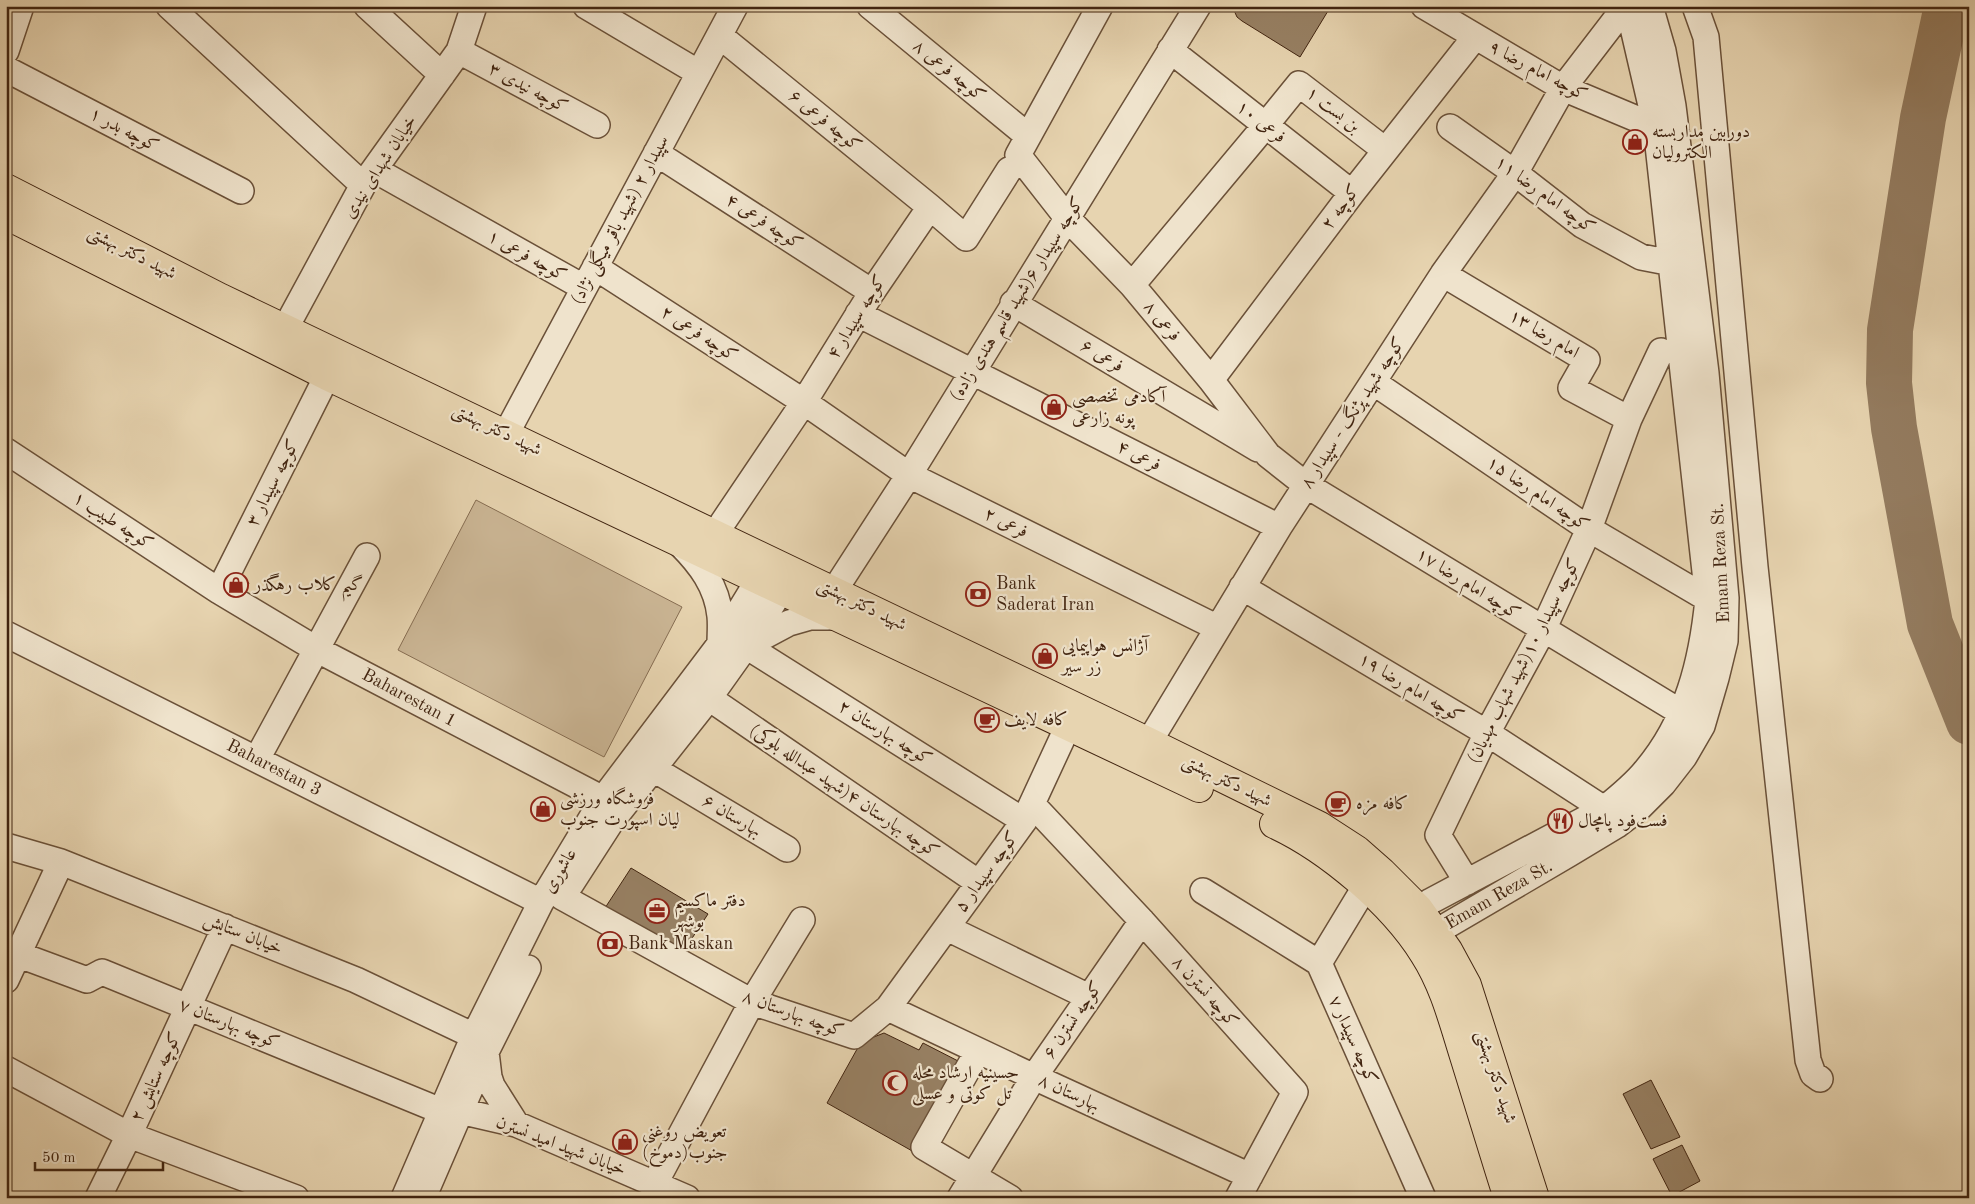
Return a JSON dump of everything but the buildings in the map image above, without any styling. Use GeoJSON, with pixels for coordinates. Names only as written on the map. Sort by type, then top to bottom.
{"type":"FeatureCollection","features":[{"type":"Feature","properties":{"kind":"main road","name":"شهید دکتر بهشتی"},"geometry":{"type":"LineString","coordinates":[[6,188],[285,329],[715,534],[773,578]]}},
{"type":"Feature","properties":{"kind":"main road","name":"شهید دکتر بهشتی"},"geometry":{"type":"LineString","coordinates":[[6,215],[328,376],[679,542],[836,604],[1149,742],[1320,826],[1357,850],[1382,872],[1467,985],[1535,1198]]}},
{"type":"Feature","properties":{"kind":"main road","name":"شهید دکتر بهشتی"},"geometry":{"type":"LineString","coordinates":[[836,604],[1068,726],[1292,832],[1334,859],[1365,887],[1422,925]]}},
{"type":"Feature","properties":{"kind":"main road","name":"شهید دکتر بهشتی"},"geometry":{"type":"LineString","coordinates":[[1422,925],[1425,955],[1444,992],[1508,1198]]}},
{"type":"Feature","properties":{"kind":"street"},"geometry":{"type":"LineString","coordinates":[[6,51],[21,6]]}},
{"type":"Feature","properties":{"kind":"street","name":"کوچه فرعی ۱"},"geometry":{"type":"LineString","coordinates":[[169,6],[369,178],[589,277]]}},
{"type":"Feature","properties":{"kind":"street"},"geometry":{"type":"LineString","coordinates":[[368,6],[442,75]]}},
{"type":"Feature","properties":{"kind":"street","name":"خیابان شهدای نیدی"},"geometry":{"type":"LineString","coordinates":[[285,329],[369,178],[459,51],[474,6]]}},
{"type":"Feature","properties":{"kind":"street"},"geometry":{"type":"LineString","coordinates":[[586,6],[698,73]]}},
{"type":"Feature","properties":{"kind":"street","name":"سپیدار ۲ (شهید باقر میگلی نژاد)"},"geometry":{"type":"LineString","coordinates":[[506,434],[735,6]]}},
{"type":"Feature","properties":{"kind":"street","name":"کوچه فرعی ۸"},"geometry":{"type":"LineString","coordinates":[[870,6],[1018,154]]}},
{"type":"Feature","properties":{"kind":"street","name":"کوچه سپیدار ۶(شهید قاسم هندی زاده)"},"geometry":{"type":"LineString","coordinates":[[836,604],[909,475],[971,372],[1068,219],[1198,6]]}},
{"type":"Feature","properties":{"kind":"street","name":"کوچه امام رضا ۹"},"geometry":{"type":"LineString","coordinates":[[1424,6],[1563,88],[1656,127]]}},
{"type":"Feature","properties":{"kind":"street","name":"کوچه شهید پژنگ - سپیدار ۸"},"geometry":{"type":"LineString","coordinates":[[1149,742],[1279,527],[1443,274],[1515,173],[1563,88],[1627,6]]}},
{"type":"Feature","properties":{"kind":"street","name":"Emam Reza St."},"geometry":{"type":"LineString","coordinates":[[1422,925],[1431,900],[1604,809],[1626,791],[1646,770],[1664,745],[1682,713],[1696,672],[1704,636],[1708,599],[1656,127],[1627,6]]}},
{"type":"Feature","properties":{"kind":"street","name":"Emam Reza St."},"geometry":{"type":"LineString","coordinates":[[1422,925],[1569,854],[1617,825],[1638,808],[1663,784],[1684,757],[1702,726],[1725,642],[1726,598],[1705,364],[1673,106],[1663,51],[1650,6]]}},
{"type":"Feature","properties":{"kind":"street"},"geometry":{"type":"LineString","coordinates":[[1695,6],[1706,37],[1707,46],[1756,576],[1808,1060],[1813,1074],[1820,1079]]}},
{"type":"Feature","properties":{"kind":"street"},"geometry":{"type":"LineString","coordinates":[[930,207],[966,238],[1018,154],[1092,10]]}},
{"type":"Feature","properties":{"kind":"street","name":"کوچه فرعی ۶"},"geometry":{"type":"LineString","coordinates":[[720,36],[930,207]]}},
{"type":"Feature","properties":{"kind":"street","name":"کوچه ۲"},"geometry":{"type":"LineString","coordinates":[[1211,380],[1352,194],[1475,37]]}},
{"type":"Feature","properties":{"kind":"street","name":"فرعی ۱۰"},"geometry":{"type":"LineString","coordinates":[[1170,50],[1352,194]]}},
{"type":"Feature","properties":{"kind":"street","name":"کوچه نیدی ۳"},"geometry":{"type":"LineString","coordinates":[[459,51],[597,125]]}},
{"type":"Feature","properties":{"kind":"street","name":"کوچه بدر ۱"},"geometry":{"type":"LineString","coordinates":[[6,69],[241,191]]}},
{"type":"Feature","properties":{"kind":"street","name":"بن بست ۱"},"geometry":{"type":"LineString","coordinates":[[1265,126],[1299,84],[1386,150]]}},
{"type":"Feature","properties":{"kind":"street"},"geometry":{"type":"LineString","coordinates":[[1132,286],[1265,126]]}},
{"type":"Feature","properties":{"kind":"street","name":"کوچه امام رضا ۱۱"},"geometry":{"type":"LineString","coordinates":[[1450,127],[1515,173],[1582,225],[1641,257],[1672,263]]}},
{"type":"Feature","properties":{"kind":"street","name":"کوچه فرعی ۴"},"geometry":{"type":"LineString","coordinates":[[656,153],[872,292]]}},
{"type":"Feature","properties":{"kind":"street","name":"فرعی ۸"},"geometry":{"type":"LineString","coordinates":[[1018,154],[1068,219],[1132,286],[1211,380],[1268,455],[1306,485]]}},
{"type":"Feature","properties":{"kind":"street","name":"کوچه سپیدار ۴"},"geometry":{"type":"LineString","coordinates":[[715,534],[804,402],[872,292],[930,207]]}},
{"type":"Feature","properties":{"kind":"street","name":"امام رضا ۱۳"},"geometry":{"type":"LineString","coordinates":[[1443,274],[1587,360],[1571,388],[1629,420]]}},
{"type":"Feature","properties":{"kind":"street","name":"کوچه فرعی ۲"},"geometry":{"type":"LineString","coordinates":[[589,277],[804,402]]}},
{"type":"Feature","properties":{"kind":"street","name":"فرعی ۶"},"geometry":{"type":"LineString","coordinates":[[1014,303],[1268,455]]}},
{"type":"Feature","properties":{"kind":"street"},"geometry":{"type":"LineString","coordinates":[[858,314],[971,372]]}},
{"type":"Feature","properties":{"kind":"street","name":"کوچه سپیدار ۱۰(شهید شهاب مهدیان)"},"geometry":{"type":"LineString","coordinates":[[1467,882],[1438,835],[1487,733],[1543,630],[1589,529],[1629,420],[1661,351]]}},
{"type":"Feature","properties":{"kind":"street","name":"فرعی ۴"},"geometry":{"type":"LineString","coordinates":[[971,372],[1279,527]]}},
{"type":"Feature","properties":{"kind":"street","name":"کوچه سپیدار ۳"},"geometry":{"type":"LineString","coordinates":[[219,591],[328,376]]}},
{"type":"Feature","properties":{"kind":"street","name":"کوچه امام رضا ۱۵"},"geometry":{"type":"LineString","coordinates":[[1373,382],[1589,529],[1708,599]]}},
{"type":"Feature","properties":{"kind":"street","name":"فرعی ۲"},"geometry":{"type":"LineString","coordinates":[[804,402],[909,475],[1218,628]]}},
{"type":"Feature","properties":{"kind":"street","name":"کوچه طبیب ۱"},"geometry":{"type":"LineString","coordinates":[[6,451],[219,591]]}},
{"type":"Feature","properties":{"kind":"street","name":"کوچه امام رضا ۱۷"},"geometry":{"type":"LineString","coordinates":[[1306,485],[1682,713]]}},
{"type":"Feature","properties":{"kind":"street"},"geometry":{"type":"LineString","coordinates":[[679,542],[701,566],[714,592],[720,616],[719,658]]}},
{"type":"Feature","properties":{"kind":"street"},"geometry":{"type":"LineString","coordinates":[[257,759],[367,556]]}},
{"type":"Feature","properties":{"kind":"street"},"geometry":{"type":"LineString","coordinates":[[719,658],[773,578]]}},
{"type":"Feature","properties":{"kind":"street"},"geometry":{"type":"LineString","coordinates":[[746,646],[773,578]]}},
{"type":"Feature","properties":{"kind":"street","name":"کوچه امام رضا ۱۹"},"geometry":{"type":"LineString","coordinates":[[1242,587],[1487,733],[1604,809]]}},
{"type":"Feature","properties":{"kind":"street","name":"Baharestan 1"},"geometry":{"type":"LineString","coordinates":[[219,591],[316,649],[603,799]]}},
{"type":"Feature","properties":{"kind":"street","name":"عاشوری"},"geometry":{"type":"LineString","coordinates":[[404,1198],[450,1111],[480,1044],[603,799],[719,658],[789,623],[810,617],[836,604]]}},
{"type":"Feature","properties":{"kind":"street","name":"Baharestan 3"},"geometry":{"type":"LineString","coordinates":[[6,634],[257,759],[552,900]]}},
{"type":"Feature","properties":{"kind":"street","name":"کوچه بهارستان ۲"},"geometry":{"type":"LineString","coordinates":[[746,646],[1028,812]]}},
{"type":"Feature","properties":{"kind":"street","name":"عاشوری"},"geometry":{"type":"LineString","coordinates":[[552,900],[652,768],[709,698],[719,658]]}},
{"type":"Feature","properties":{"kind":"street","name":"کوچه بهارستان ۴(شهید عبدالله بلوکی)"},"geometry":{"type":"LineString","coordinates":[[709,698],[979,883]]}},
{"type":"Feature","properties":{"kind":"street","name":"کوچه سپیدار ۵"},"geometry":{"type":"LineString","coordinates":[[888,1008],[947,928],[1028,812],[1068,726]]}},
{"type":"Feature","properties":{"kind":"street","name":"بهارستان ۶"},"geometry":{"type":"LineString","coordinates":[[652,768],[787,849]]}},
{"type":"Feature","properties":{"kind":"street","name":"کوچه نسترن ۸"},"geometry":{"type":"LineString","coordinates":[[1028,812],[1142,921],[1295,1092],[1242,1192]]}},
{"type":"Feature","properties":{"kind":"street"},"geometry":{"type":"LineString","coordinates":[[1556,833],[1569,854]]}},
{"type":"Feature","properties":{"kind":"street","name":"خیابان ستایش"},"geometry":{"type":"LineString","coordinates":[[6,846],[61,862],[356,980],[480,1044]]}},
{"type":"Feature","properties":{"kind":"street"},"geometry":{"type":"LineString","coordinates":[[6,980],[11,953],[61,862]]}},
{"type":"Feature","properties":{"kind":"street"},"geometry":{"type":"LineString","coordinates":[[1203,890],[1319,963],[1365,887]]}},
{"type":"Feature","properties":{"kind":"street","name":"کوچه بهارستان ۸"},"geometry":{"type":"LineString","coordinates":[[552,900],[752,1002],[854,1036],[888,1008]]}},
{"type":"Feature","properties":{"kind":"street"},"geometry":{"type":"LineString","coordinates":[[655,1183],[752,1002],[802,920]]}},
{"type":"Feature","properties":{"kind":"street","name":"کوچه نسترن ۶"},"geometry":{"type":"LineString","coordinates":[[960,1198],[1034,1077],[1142,921]]}},
{"type":"Feature","properties":{"kind":"street","name":"کوچه ستایش ۲"},"geometry":{"type":"LineString","coordinates":[[98,1198],[225,927]]}},
{"type":"Feature","properties":{"kind":"street"},"geometry":{"type":"LineString","coordinates":[[947,928],[1089,997]]}},
{"type":"Feature","properties":{"kind":"street","name":"کوچه بهارستان ۷"},"geometry":{"type":"LineString","coordinates":[[11,953],[87,980],[102,972],[450,1111]]}},
{"type":"Feature","properties":{"kind":"street","name":"کوچه سپیدار ۷"},"geometry":{"type":"LineString","coordinates":[[1319,963],[1423,1198]]}},
{"type":"Feature","properties":{"kind":"street","name":"بهارستان ۸"},"geometry":{"type":"LineString","coordinates":[[888,1008],[1034,1077],[1242,1192]]}},
{"type":"Feature","properties":{"kind":"street"},"geometry":{"type":"LineString","coordinates":[[480,1044],[492,1086],[516,1124]]}},
{"type":"Feature","properties":{"kind":"street"},"geometry":{"type":"LineString","coordinates":[[978,1051],[924,1147],[1010,1198]]}},
{"type":"Feature","properties":{"kind":"street"},"geometry":{"type":"LineString","coordinates":[[6,1069],[129,1135],[296,1198]]}},
{"type":"Feature","properties":{"kind":"street","name":"عاشوری"},"geometry":{"type":"LineString","coordinates":[[423,1198],[450,1111]]}},
{"type":"Feature","properties":{"kind":"street","name":"خیابان شهید امید نسترن"},"geometry":{"type":"LineString","coordinates":[[450,1111],[516,1124],[687,1198]]}},
{"type":"Feature","properties":{"kind":"shaded area"},"geometry":{"type":"Polygon","coordinates":[[[476,500],[682,607],[604,757],[398,650],[476,500]]]}},
{"type":"Feature","properties":{"kind":"taxiway"},"geometry":{"type":"LineString","coordinates":[[1947,6],[1923,118],[1890,330],[1889,383],[1894,428],[1930,624],[1969,722]]}},
{"type":"Feature","properties":{"kind":"place","name":"دوربین مداربسته الکترولیان"},"geometry":{"type":"Point","coordinates":[1635,142]}},
{"type":"Feature","properties":{"kind":"place","name":"آکادمی تخصصی پونه زارعی"},"geometry":{"type":"Point","coordinates":[1054,407]}},
{"type":"Feature","properties":{"kind":"place","name":"گیم کلاب رهگذر"},"geometry":{"type":"Point","coordinates":[236,585]}},
{"type":"Feature","properties":{"kind":"place","name":"Bank Saderat Iran"},"geometry":{"type":"Point","coordinates":[978,594]}},
{"type":"Feature","properties":{"kind":"place","name":"آژانس هواپیمایی زر سیر"},"geometry":{"type":"Point","coordinates":[1045,656]}},
{"type":"Feature","properties":{"kind":"place","name":"کافه لایف"},"geometry":{"type":"Point","coordinates":[987,720]}},
{"type":"Feature","properties":{"kind":"place","name":"کافه مزه"},"geometry":{"type":"Point","coordinates":[1338,804]}},
{"type":"Feature","properties":{"kind":"place","name":"فروشگاه ورزشی لیان اسپورت جنوب"},"geometry":{"type":"Point","coordinates":[543,809]}},
{"type":"Feature","properties":{"kind":"place","name":"فست‌فود پامچال"},"geometry":{"type":"Point","coordinates":[1560,821]}},
{"type":"Feature","properties":{"kind":"place","name":"دفتر ماکسیم بوشهر"},"geometry":{"type":"Point","coordinates":[657,911]}},
{"type":"Feature","properties":{"kind":"place","name":"Bank Maskan"},"geometry":{"type":"Point","coordinates":[610,944]}},
{"type":"Feature","properties":{"kind":"place","name":"حسینیه ارشاد محله تل کوتی و عسلی"},"geometry":{"type":"Point","coordinates":[895,1083]}},
{"type":"Feature","properties":{"kind":"place","name":"تعويض روغنی جنوب(دموخ)"},"geometry":{"type":"Point","coordinates":[625,1142]}}]}
